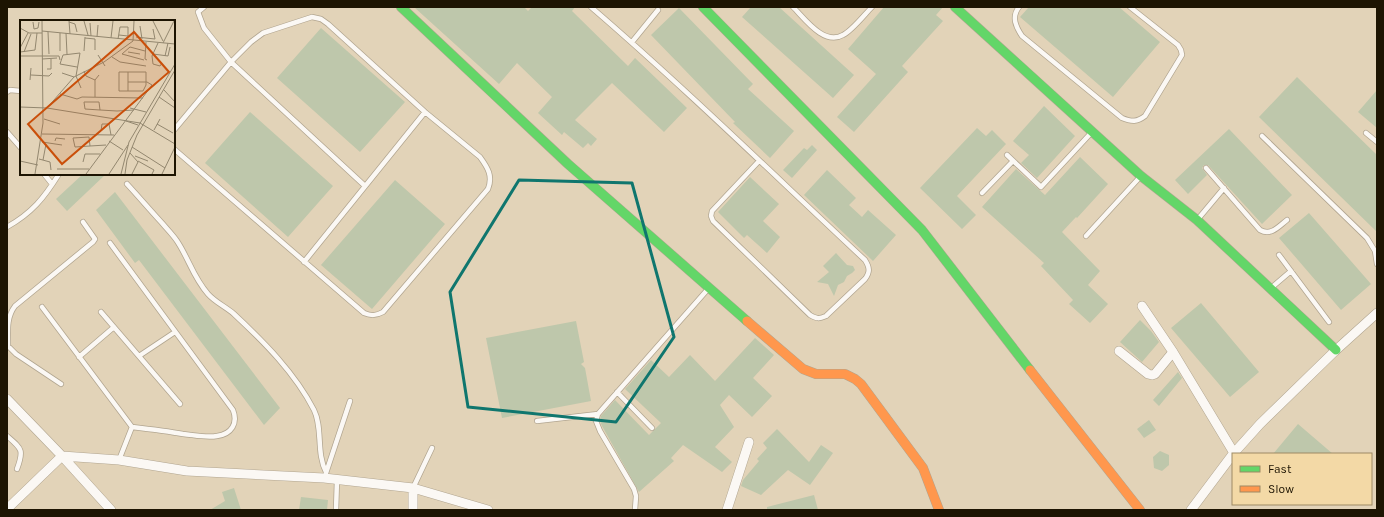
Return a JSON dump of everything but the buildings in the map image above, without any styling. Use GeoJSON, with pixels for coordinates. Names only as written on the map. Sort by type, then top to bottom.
{"type":"FeatureCollection","features":[{"type":"Feature","properties":{"kind":"street"},"geometry":{"type":"LineString","coordinates":[[400,7],[568,164],[800,368],[811,373],[819,374],[843,373],[852,376],[861,384],[923,468],[939,510]]}},
{"type":"Feature","properties":{"kind":"street"},"geometry":{"type":"LineString","coordinates":[[704,7],[922,230],[1140,510]]}},
{"type":"Feature","properties":{"kind":"street"},"geometry":{"type":"LineString","coordinates":[[955,7],[1141,176],[1197,220],[1336,350]]}},
{"type":"Feature","properties":{"kind":"street"},"geometry":{"type":"LineString","coordinates":[[1142,306],[1173,352],[1233,453]]}},
{"type":"Feature","properties":{"kind":"street"},"geometry":{"type":"LineString","coordinates":[[1235,453],[1260,424],[1336,350],[1377,313]]}},
{"type":"Feature","properties":{"kind":"street"},"geometry":{"type":"LineString","coordinates":[[1119,351],[1148,374],[1152,375],[1155,374],[1173,352]]}},
{"type":"Feature","properties":{"kind":"street"},"geometry":{"type":"LineString","coordinates":[[7,399],[111,510]]}},
{"type":"Feature","properties":{"kind":"street"},"geometry":{"type":"LineString","coordinates":[[727,510],[749,442]]}},
{"type":"Feature","properties":{"kind":"street"},"geometry":{"type":"LineString","coordinates":[[7,509],[62,456],[119,460],[187,471],[325,475],[337,480],[413,488],[488,510]]}},
{"type":"Feature","properties":{"kind":"street"},"geometry":{"type":"LineString","coordinates":[[1191,510],[1232,457]]}},
{"type":"Feature","properties":{"kind":"street"},"geometry":{"type":"LineString","coordinates":[[413,488],[413,510]]}},
{"type":"Feature","properties":{"kind":"lane"},"geometry":{"type":"LineString","coordinates":[[204,7],[198,12],[204,28],[232,62],[366,186]]}},
{"type":"Feature","properties":{"kind":"lane"},"geometry":{"type":"LineString","coordinates":[[591,7],[632,42],[865,260],[869,266],[869,274],[826,316],[817,319],[810,315],[713,221],[711,216],[712,211],[759,161]]}},
{"type":"Feature","properties":{"kind":"lane"},"geometry":{"type":"LineString","coordinates":[[793,7],[819,33],[828,37],[836,38],[844,35],[872,7]]}},
{"type":"Feature","properties":{"kind":"lane"},"geometry":{"type":"LineString","coordinates":[[1019,7],[1016,11],[1014,19],[1022,36],[1122,118],[1130,121],[1139,121],[1145,116],[1182,55],[1178,45],[1130,7]]}},
{"type":"Feature","properties":{"kind":"lane"},"geometry":{"type":"LineString","coordinates":[[632,42],[658,10]]}},
{"type":"Feature","properties":{"kind":"lane"},"geometry":{"type":"LineString","coordinates":[[175,129],[251,42],[263,33],[312,17],[321,19],[328,24],[425,112],[483,161],[490,174],[490,182],[488,189],[383,312],[370,316],[364,313],[304,262],[175,150]]}},
{"type":"Feature","properties":{"kind":"lane"},"geometry":{"type":"LineString","coordinates":[[7,92],[10,90],[20,92]]}},
{"type":"Feature","properties":{"kind":"lane"},"geometry":{"type":"LineString","coordinates":[[304,262],[425,112]]}},
{"type":"Feature","properties":{"kind":"lane"},"geometry":{"type":"LineString","coordinates":[[7,132],[20,147]]}},
{"type":"Feature","properties":{"kind":"lane"},"geometry":{"type":"LineString","coordinates":[[1007,155],[1041,187],[1092,132]]}},
{"type":"Feature","properties":{"kind":"lane"},"geometry":{"type":"LineString","coordinates":[[1366,133],[1377,142]]}},
{"type":"Feature","properties":{"kind":"lane"},"geometry":{"type":"LineString","coordinates":[[1262,136],[1367,238],[1376,250],[1377,264]]}},
{"type":"Feature","properties":{"kind":"lane"},"geometry":{"type":"LineString","coordinates":[[982,194],[1013,161]]}},
{"type":"Feature","properties":{"kind":"lane"},"geometry":{"type":"LineString","coordinates":[[1206,168],[1260,230],[1270,232],[1287,220]]}},
{"type":"Feature","properties":{"kind":"lane"},"geometry":{"type":"LineString","coordinates":[[45,175],[52,184]]}},
{"type":"Feature","properties":{"kind":"lane"},"geometry":{"type":"LineString","coordinates":[[7,227],[22,218],[37,205],[58,175]]}},
{"type":"Feature","properties":{"kind":"lane"},"geometry":{"type":"LineString","coordinates":[[1086,236],[1141,176]]}},
{"type":"Feature","properties":{"kind":"lane"},"geometry":{"type":"LineString","coordinates":[[128,184],[176,240],[200,285],[209,296],[233,313],[280,360],[299,384],[314,411],[317,421],[321,462],[325,475]]}},
{"type":"Feature","properties":{"kind":"lane"},"geometry":{"type":"LineString","coordinates":[[1197,220],[1224,188]]}},
{"type":"Feature","properties":{"kind":"lane"},"geometry":{"type":"LineString","coordinates":[[61,384],[16,354],[8,346],[8,322],[10,313],[15,306],[93,242],[94,236],[83,222]]}},
{"type":"Feature","properties":{"kind":"lane"},"geometry":{"type":"LineString","coordinates":[[42,307],[132,427],[206,437],[218,436],[228,432],[234,426],[236,417],[233,410],[110,244]]}},
{"type":"Feature","properties":{"kind":"lane"},"geometry":{"type":"LineString","coordinates":[[1279,255],[1329,322]]}},
{"type":"Feature","properties":{"kind":"lane"},"geometry":{"type":"LineString","coordinates":[[1270,289],[1291,271]]}},
{"type":"Feature","properties":{"kind":"lane"},"geometry":{"type":"LineString","coordinates":[[635,510],[636,496],[634,489],[600,431],[596,422],[598,414],[709,288]]}},
{"type":"Feature","properties":{"kind":"lane"},"geometry":{"type":"LineString","coordinates":[[101,312],[180,404]]}},
{"type":"Feature","properties":{"kind":"lane"},"geometry":{"type":"LineString","coordinates":[[79,357],[114,327]]}},
{"type":"Feature","properties":{"kind":"lane"},"geometry":{"type":"LineString","coordinates":[[139,356],[175,332]]}},
{"type":"Feature","properties":{"kind":"lane"},"geometry":{"type":"LineString","coordinates":[[617,392],[652,428]]}},
{"type":"Feature","properties":{"kind":"lane"},"geometry":{"type":"LineString","coordinates":[[325,475],[350,401]]}},
{"type":"Feature","properties":{"kind":"lane"},"geometry":{"type":"LineString","coordinates":[[537,421],[598,414]]}},
{"type":"Feature","properties":{"kind":"lane"},"geometry":{"type":"LineString","coordinates":[[119,460],[132,427]]}},
{"type":"Feature","properties":{"kind":"lane"},"geometry":{"type":"LineString","coordinates":[[7,436],[21,450],[22,456],[17,469]]}},
{"type":"Feature","properties":{"kind":"lane"},"geometry":{"type":"LineString","coordinates":[[413,488],[432,448]]}},
{"type":"Feature","properties":{"kind":"lane"},"geometry":{"type":"LineString","coordinates":[[336,510],[337,480]]}},
{"type":"Feature","properties":{"kind":"highlighted area"},"geometry":{"type":"Polygon","coordinates":[[[519,180],[632,183],[674,337],[616,422],[468,407],[450,292],[519,180]]]}},
{"type":"Feature","properties":{"kind":"traffic: fast"},"geometry":{"type":"LineString","coordinates":[[401,7],[568,164],[747,321]]}},
{"type":"Feature","properties":{"kind":"traffic: fast"},"geometry":{"type":"LineString","coordinates":[[703,7],[922,230],[1030,370]]}},
{"type":"Feature","properties":{"kind":"traffic: fast"},"geometry":{"type":"LineString","coordinates":[[955,7],[1141,176],[1197,220],[1336,350]]}},
{"type":"Feature","properties":{"kind":"traffic: slow"},"geometry":{"type":"LineString","coordinates":[[747,321],[803,369],[816,374],[845,374],[861,384],[923,468],[939,510]]}},
{"type":"Feature","properties":{"kind":"traffic: slow"},"geometry":{"type":"LineString","coordinates":[[1030,370],[1140,510]]}}]}
